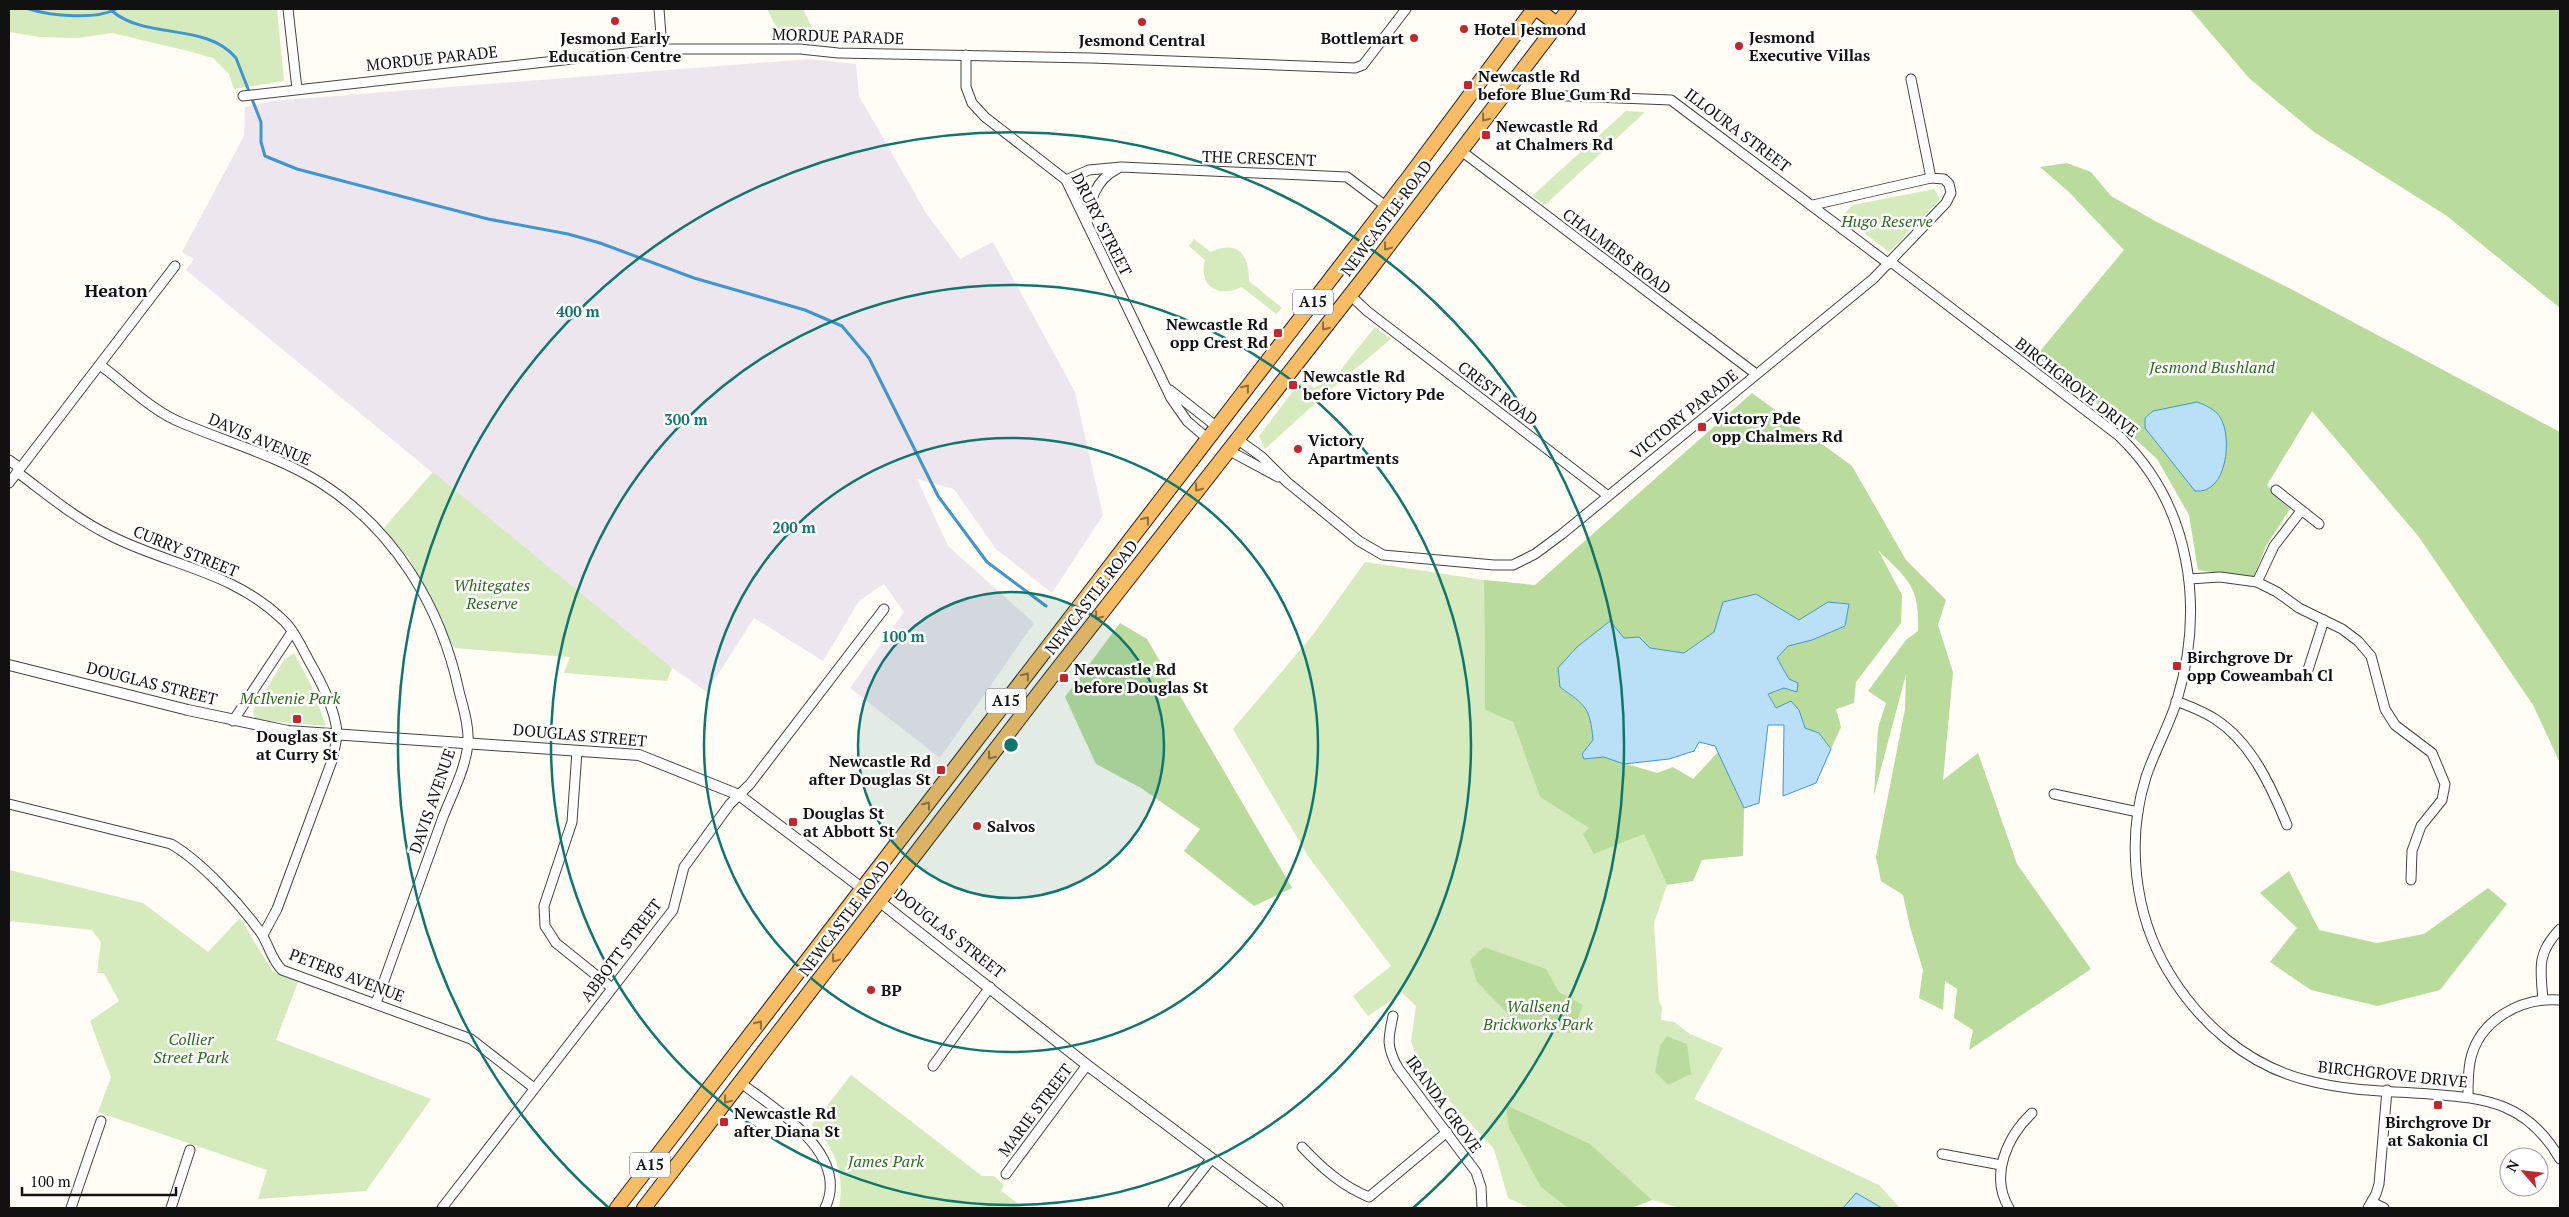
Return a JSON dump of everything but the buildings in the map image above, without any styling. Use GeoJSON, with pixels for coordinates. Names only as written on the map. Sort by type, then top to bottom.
{"type":"FeatureCollection","features":[{"type":"Feature","properties":{"kind":"highway"},"geometry":{"type":"LineString","coordinates":[[1536,9],[1557,24]]}},
{"type":"Feature","properties":{"kind":"highway","name":"NEWCASTLE ROAD"},"geometry":{"type":"LineString","coordinates":[[617,1208],[864,890],[1536,9]]}},
{"type":"Feature","properties":{"kind":"highway","name":"NEWCASTLE ROAD"},"geometry":{"type":"LineString","coordinates":[[644,1208],[1569,9]]}},
{"type":"Feature","properties":{"kind":"highway"},"geometry":{"type":"LineString","coordinates":[[1217,427],[1233,444]]}},
{"type":"Feature","properties":{"kind":"highway"},"geometry":{"type":"LineString","coordinates":[[1208,439],[1233,444]]}},
{"type":"Feature","properties":{"kind":"highway","name":"DOUGLAS STREET"},"geometry":{"type":"LineString","coordinates":[[864,890],[879,901]]}},
{"type":"Feature","properties":{"kind":"street"},"geometry":{"type":"LineString","coordinates":[[288,9],[298,88]]}},
{"type":"Feature","properties":{"kind":"street"},"geometry":{"type":"LineString","coordinates":[[659,9],[662,49]]}},
{"type":"Feature","properties":{"kind":"street","name":"MORDUE PARADE"},"geometry":{"type":"LineString","coordinates":[[243,96],[298,88],[662,49],[775,48],[838,53],[966,55],[1355,68],[1363,65],[1406,9]]}},
{"type":"Feature","properties":{"kind":"street","name":"DRURY STREET"},"geometry":{"type":"LineString","coordinates":[[966,55],[966,87],[972,103],[985,117],[1066,180],[1162,380],[1182,415],[1208,439]]}},
{"type":"Feature","properties":{"kind":"street"},"geometry":{"type":"LineString","coordinates":[[1813,205],[1931,178],[1911,78]]}},
{"type":"Feature","properties":{"kind":"street","name":"ILLOURA STREET"},"geometry":{"type":"LineString","coordinates":[[1542,95],[1671,100],[1890,263]]}},
{"type":"Feature","properties":{"kind":"street","name":"CHALMERS ROAD"},"geometry":{"type":"LineString","coordinates":[[1460,150],[1756,374]]}},
{"type":"Feature","properties":{"kind":"street"},"geometry":{"type":"LineString","coordinates":[[1087,224],[1094,192],[1109,173],[1120,167]]}},
{"type":"Feature","properties":{"kind":"street","name":"THE CRESCENT"},"geometry":{"type":"LineString","coordinates":[[1066,180],[1089,170],[1120,167],[1347,177],[1386,207]]}},
{"type":"Feature","properties":{"kind":"street","name":"VICTORY PARADE"},"geometry":{"type":"LineString","coordinates":[[1233,444],[1287,482],[1359,541],[1383,555],[1513,565],[1530,558],[1890,263],[1949,199],[1951,193],[1947,182],[1940,178],[1931,178]]}},
{"type":"Feature","properties":{"kind":"street","name":"BIRCHGROVE DRIVE"},"geometry":{"type":"LineString","coordinates":[[1890,263],[2107,426],[2132,448],[2151,472],[2171,509],[2181,538],[2189,580],[2190,614],[2187,655],[2176,701],[2145,779],[2138,812],[2135,847],[2137,875],[2145,919],[2166,969],[2182,994],[2195,1010],[2231,1044],[2254,1059],[2288,1075],[2323,1084],[2468,1096],[2497,1103],[2523,1116],[2545,1135],[2560,1159]]}},
{"type":"Feature","properties":{"kind":"street"},"geometry":{"type":"LineString","coordinates":[[9,483],[174,266]]}},
{"type":"Feature","properties":{"kind":"street","name":"CREST ROAD"},"geometry":{"type":"LineString","coordinates":[[1350,295],[1366,311],[1607,495]]}},
{"type":"Feature","properties":{"kind":"street","name":"DAVIS AVENUE"},"geometry":{"type":"LineString","coordinates":[[100,365],[174,419],[281,461],[320,482],[371,523],[398,554],[418,584],[436,618],[453,661],[468,743],[376,1003]]}},
{"type":"Feature","properties":{"kind":"street","name":"DRURY STREET"},"geometry":{"type":"LineString","coordinates":[[1162,380],[1182,401],[1217,427]]}},
{"type":"Feature","properties":{"kind":"street","name":"VICTORY PARADE"},"geometry":{"type":"LineString","coordinates":[[1233,444],[1262,457],[1287,482]]}},
{"type":"Feature","properties":{"kind":"street","name":"CURRY STREET"},"geometry":{"type":"LineString","coordinates":[[9,460],[18,470],[79,519],[144,552],[227,580],[277,615],[292,632],[321,684],[337,734],[333,758],[277,909],[263,935]]}},
{"type":"Feature","properties":{"kind":"street"},"geometry":{"type":"LineString","coordinates":[[2276,490],[2319,524]]}},
{"type":"Feature","properties":{"kind":"street"},"geometry":{"type":"LineString","coordinates":[[2257,582],[2274,546],[2301,511]]}},
{"type":"Feature","properties":{"kind":"street"},"geometry":{"type":"LineString","coordinates":[[2189,580],[2220,577],[2257,582],[2342,629],[2358,641],[2371,656],[2385,709],[2395,725],[2432,753],[2445,784],[2442,800],[2421,826],[2412,851],[2411,880]]}},
{"type":"Feature","properties":{"kind":"street","name":"ABBOTT STREET"},"geometry":{"type":"LineString","coordinates":[[442,1208],[673,910],[684,867],[730,804],[884,609]]}},
{"type":"Feature","properties":{"kind":"street"},"geometry":{"type":"LineString","coordinates":[[2306,676],[2324,620]]}},
{"type":"Feature","properties":{"kind":"street"},"geometry":{"type":"LineString","coordinates":[[234,721],[292,632]]}},
{"type":"Feature","properties":{"kind":"street","name":"DOUGLAS STREET"},"geometry":{"type":"LineString","coordinates":[[9,665],[234,721],[288,731],[639,755],[739,795],[864,890]]}},
{"type":"Feature","properties":{"kind":"street"},"geometry":{"type":"LineString","coordinates":[[2176,701],[2214,718],[2244,745],[2276,798],[2287,825]]}},
{"type":"Feature","properties":{"kind":"street"},"geometry":{"type":"LineString","coordinates":[[577,751],[572,822],[544,906],[545,926],[556,943],[612,988]]}},
{"type":"Feature","properties":{"kind":"street"},"geometry":{"type":"LineString","coordinates":[[2054,794],[2138,812]]}},
{"type":"Feature","properties":{"kind":"street","name":"PETERS AVENUE"},"geometry":{"type":"LineString","coordinates":[[9,804],[171,844],[213,878],[263,935],[276,964],[282,970],[472,1039],[534,1088]]}},
{"type":"Feature","properties":{"kind":"street","name":"DOUGLAS STREET"},"geometry":{"type":"LineString","coordinates":[[879,901],[1087,1065],[1278,1208]]}},
{"type":"Feature","properties":{"kind":"street"},"geometry":{"type":"LineString","coordinates":[[2543,999],[2540,964],[2549,941],[2560,929]]}},
{"type":"Feature","properties":{"kind":"street"},"geometry":{"type":"LineString","coordinates":[[933,1066],[990,987]]}},
{"type":"Feature","properties":{"kind":"street"},"geometry":{"type":"LineString","coordinates":[[2468,1096],[2470,1061],[2475,1046],[2495,1020],[2508,1011],[2543,999],[2560,1000]]}},
{"type":"Feature","properties":{"kind":"street","name":"IRANDA GROVE"},"geometry":{"type":"LineString","coordinates":[[1393,1016],[1388,1036],[1390,1054],[1398,1068],[1476,1172],[1481,1187],[1482,1208]]}},
{"type":"Feature","properties":{"kind":"street","name":"MARIE STREET"},"geometry":{"type":"LineString","coordinates":[[1006,1174],[1087,1065]]}},
{"type":"Feature","properties":{"kind":"street"},"geometry":{"type":"LineString","coordinates":[[740,1083],[809,1137],[820,1150],[830,1175],[826,1208]]}},
{"type":"Feature","properties":{"kind":"street"},"geometry":{"type":"LineString","coordinates":[[2384,1208],[2370,1205],[2381,1171],[2387,1090]]}},
{"type":"Feature","properties":{"kind":"street"},"geometry":{"type":"LineString","coordinates":[[2009,1208],[2002,1186],[2001,1165],[2017,1127],[2032,1113]]}},
{"type":"Feature","properties":{"kind":"street"},"geometry":{"type":"LineString","coordinates":[[71,1208],[100,1120]]}},
{"type":"Feature","properties":{"kind":"street"},"geometry":{"type":"LineString","coordinates":[[1302,1147],[1324,1170],[1353,1190],[1369,1197],[1447,1132]]}},
{"type":"Feature","properties":{"kind":"street"},"geometry":{"type":"LineString","coordinates":[[171,1208],[190,1150]]}},
{"type":"Feature","properties":{"kind":"street"},"geometry":{"type":"LineString","coordinates":[[1942,1154],[2001,1165]]}},
{"type":"Feature","properties":{"kind":"street"},"geometry":{"type":"LineString","coordinates":[[1173,1208],[1212,1158]]}},
{"type":"Feature","properties":{"kind":"shaded area"},"geometry":{"type":"Polygon","coordinates":[[[809,59],[856,64],[859,96],[926,213],[960,259],[993,242],[1075,392],[1103,515],[1052,593],[996,549],[954,489],[917,479],[948,546],[1034,623],[940,758],[850,688],[904,612],[884,584],[859,601],[823,661],[754,618],[707,692],[658,658],[186,270],[194,259],[182,252],[244,136],[245,107],[271,101],[809,59]]]}},
{"type":"Feature","properties":{"kind":"green space"},"geometry":{"type":"Polygon","coordinates":[[[9,9],[277,9],[284,81],[234,89],[229,74],[213,58],[112,33],[78,38],[39,37],[9,32],[9,9]]]}},
{"type":"Feature","properties":{"kind":"green space"},"geometry":{"type":"Polygon","coordinates":[[[767,9],[803,9],[814,32],[779,32],[767,9]]]}},
{"type":"Feature","properties":{"kind":"green space"},"geometry":{"type":"Polygon","coordinates":[[[2190,9],[2560,9],[2560,308],[2447,216],[2314,132],[2249,78],[2190,9]]]}},
{"type":"Feature","properties":{"kind":"green space"},"geometry":{"type":"Polygon","coordinates":[[[1626,111],[1645,112],[1545,205],[1532,196],[1626,111]]]}},
{"type":"Feature","properties":{"kind":"green space","name":"Jesmond Bushland"},"geometry":{"type":"Polygon","coordinates":[[[2067,163],[2091,172],[2111,196],[2155,221],[2287,287],[2560,432],[2560,763],[2533,705],[2419,537],[2312,411],[2267,485],[2290,509],[2266,546],[2253,578],[2198,570],[2189,515],[2157,459],[2093,400],[2036,356],[2124,250],[2069,192],[2040,167],[2067,163]]]}},
{"type":"Feature","properties":{"kind":"green space","name":"Hugo Reserve"},"geometry":{"type":"Polygon","coordinates":[[[1934,189],[1940,199],[1889,252],[1842,216],[1853,205],[1934,189]]]}},
{"type":"Feature","properties":{"kind":"green space"},"geometry":{"type":"Polygon","coordinates":[[[1194,239],[1211,252],[1228,247],[1240,252],[1247,264],[1249,281],[1282,308],[1276,314],[1242,287],[1225,291],[1212,288],[1204,277],[1205,260],[1189,246],[1194,239]]]}},
{"type":"Feature","properties":{"kind":"green space"},"geometry":{"type":"Polygon","coordinates":[[[1375,327],[1391,339],[1323,396],[1265,449],[1259,436],[1294,390],[1299,387],[1302,380],[1314,388],[1334,378],[1375,327]]]}},
{"type":"Feature","properties":{"kind":"green space"},"geometry":{"type":"Polygon","coordinates":[[[1752,393],[1852,466],[1906,560],[1946,600],[1938,625],[1953,672],[1943,780],[1978,753],[2017,864],[2091,969],[1969,1050],[1973,1030],[1954,1018],[1957,989],[1945,981],[1943,1010],[1919,998],[1923,970],[1903,895],[1881,881],[1876,857],[1905,709],[1906,674],[1874,795],[1878,728],[1886,703],[1868,691],[1906,640],[1918,631],[1917,604],[1910,585],[1878,550],[1902,595],[1901,623],[1856,682],[1854,703],[1836,709],[1841,727],[1831,749],[1819,733],[1805,728],[1799,710],[1776,708],[1768,693],[1784,688],[1789,679],[1777,658],[1788,646],[1812,640],[1845,626],[1848,604],[1828,602],[1799,620],[1756,594],[1714,632],[1684,653],[1650,648],[1638,637],[1624,638],[1560,687],[1581,703],[1590,720],[1593,740],[1582,754],[1584,759],[1604,757],[1657,773],[1673,767],[1693,779],[1719,751],[1744,808],[1743,856],[1702,860],[1693,881],[1667,885],[1644,834],[1594,854],[1583,834],[1589,828],[1540,797],[1513,722],[1485,710],[1484,580],[1535,585],[1752,393]]]}},
{"type":"Feature","properties":{"kind":"green space","name":"Whitegates Reserve"},"geometry":{"type":"Polygon","coordinates":[[[433,472],[672,668],[667,681],[564,673],[570,657],[454,648],[430,596],[408,557],[383,529],[433,472]]]}},
{"type":"Feature","properties":{"kind":"green space","name":"Wallsend Brickworks Park"},"geometry":{"type":"Polygon","coordinates":[[[1365,562],[1484,580],[1485,710],[1513,722],[1540,797],[1590,828],[1644,834],[1667,885],[1654,923],[1659,1002],[1662,1007],[1661,1020],[1674,1022],[1690,1034],[1723,1048],[1694,1099],[1879,1185],[1900,1208],[1680,1208],[1652,1200],[1631,1208],[1530,1208],[1508,1198],[1494,1149],[1420,1069],[1411,1041],[1416,1006],[1402,993],[1368,1016],[1353,996],[1391,966],[1308,856],[1233,729],[1312,636],[1365,562]]]}},
{"type":"Feature","properties":{"kind":"green space"},"geometry":{"type":"Polygon","coordinates":[[[1120,623],[1147,639],[1292,888],[1254,906],[1184,851],[1200,829],[1141,788],[1096,764],[1065,697],[1120,623]]]}},
{"type":"Feature","properties":{"kind":"green space","name":"McIlvenie Park"},"geometry":{"type":"Polygon","coordinates":[[[294,653],[312,687],[326,726],[255,720],[253,711],[284,660],[294,653]]]}},
{"type":"Feature","properties":{"kind":"green space","name":"Collier Street Park"},"geometry":{"type":"Polygon","coordinates":[[[9,870],[143,903],[208,952],[240,918],[273,972],[298,982],[276,1040],[431,1099],[366,1191],[258,1199],[267,1170],[98,1112],[111,1077],[90,1021],[119,1001],[104,973],[97,973],[101,942],[92,930],[9,921],[9,870]]]}},
{"type":"Feature","properties":{"kind":"green space"},"geometry":{"type":"Polygon","coordinates":[[[2289,871],[2319,930],[2377,943],[2424,934],[2488,888],[2507,904],[2440,990],[2377,1006],[2311,990],[2270,962],[2297,928],[2260,893],[2289,871]]]}},
{"type":"Feature","properties":{"kind":"green space"},"geometry":{"type":"Polygon","coordinates":[[[1484,947],[1546,969],[1559,992],[1583,1005],[1572,1033],[1541,1032],[1512,1018],[1477,982],[1470,960],[1484,947]]]}},
{"type":"Feature","properties":{"kind":"green space"},"geometry":{"type":"Polygon","coordinates":[[[1667,1036],[1687,1044],[1691,1074],[1668,1085],[1655,1072],[1660,1046],[1667,1036]]]}},
{"type":"Feature","properties":{"kind":"green space","name":"James Park"},"geometry":{"type":"Polygon","coordinates":[[[851,1075],[982,1176],[994,1176],[1004,1185],[1001,1191],[1024,1208],[839,1208],[841,1184],[837,1163],[827,1143],[812,1125],[851,1075]]]}},
{"type":"Feature","properties":{"kind":"green space"},"geometry":{"type":"Polygon","coordinates":[[[1506,1105],[1590,1144],[1652,1200],[1631,1208],[1568,1208],[1541,1187],[1509,1128],[1506,1105]]]}},
{"type":"Feature","properties":{"kind":"water"},"geometry":{"type":"Polygon","coordinates":[[[2197,402],[2213,410],[2220,417],[2224,426],[2226,450],[2220,475],[2214,484],[2206,490],[2195,491],[2145,428],[2145,418],[2153,411],[2197,402]]]}},
{"type":"Feature","properties":{"kind":"water"},"geometry":{"type":"Polygon","coordinates":[[[1756,594],[1799,620],[1828,602],[1849,604],[1845,626],[1812,640],[1788,646],[1777,658],[1789,679],[1798,683],[1797,692],[1784,688],[1768,694],[1776,708],[1791,701],[1799,710],[1805,728],[1819,733],[1831,749],[1816,783],[1783,796],[1784,725],[1768,725],[1759,803],[1744,808],[1715,746],[1699,742],[1694,751],[1669,759],[1624,764],[1604,757],[1584,759],[1582,754],[1593,740],[1590,720],[1581,703],[1560,687],[1558,668],[1577,647],[1610,621],[1624,638],[1639,637],[1650,648],[1684,653],[1714,632],[1723,602],[1756,594]]]}},
{"type":"Feature","properties":{"kind":"water"},"geometry":{"type":"Polygon","coordinates":[[[1856,1193],[1882,1208],[1843,1208],[1856,1193]]]}},
{"type":"Feature","properties":{"kind":"waterway"},"geometry":{"type":"LineString","coordinates":[[29,9],[49,14],[73,16],[97,15],[116,9]]}},
{"type":"Feature","properties":{"kind":"waterway"},"geometry":{"type":"LineString","coordinates":[[112,11],[126,20],[142,26],[193,35],[209,40],[223,47],[236,58],[261,122],[261,142],[265,156],[297,169],[488,219],[568,234],[600,243],[694,278],[805,310],[842,326],[869,358],[938,496],[987,562],[1046,606]]}},
{"type":"Feature","properties":{"kind":"place","name":"Jesmond Early Education Centre"},"geometry":{"type":"Point","coordinates":[615,21]}},
{"type":"Feature","properties":{"kind":"place","name":"Jesmond Central"},"geometry":{"type":"Point","coordinates":[1142,22]}},
{"type":"Feature","properties":{"kind":"place","name":"Hotel Jesmond"},"geometry":{"type":"Point","coordinates":[1464,29]}},
{"type":"Feature","properties":{"kind":"place","name":"Bottlemart"},"geometry":{"type":"Point","coordinates":[1414,38]}},
{"type":"Feature","properties":{"kind":"place","name":"Jesmond Executive Villas"},"geometry":{"type":"Point","coordinates":[1739,46]}},
{"type":"Feature","properties":{"kind":"place","name":"Newcastle Rd before Blue Gum Rd"},"geometry":{"type":"Point","coordinates":[1468,85]}},
{"type":"Feature","properties":{"kind":"place","name":"Newcastle Rd at Chalmers Rd"},"geometry":{"type":"Point","coordinates":[1486,135]}},
{"type":"Feature","properties":{"kind":"place","name":"Newcastle Rd opp Crest Rd"},"geometry":{"type":"Point","coordinates":[1278,333]}},
{"type":"Feature","properties":{"kind":"place","name":"Newcastle Rd before Victory Pde"},"geometry":{"type":"Point","coordinates":[1293,385]}},
{"type":"Feature","properties":{"kind":"place","name":"Victory Pde opp Chalmers Rd"},"geometry":{"type":"Point","coordinates":[1702,427]}},
{"type":"Feature","properties":{"kind":"place","name":"Victory Apartments"},"geometry":{"type":"Point","coordinates":[1298,449]}},
{"type":"Feature","properties":{"kind":"place","name":"Birchgrove Dr opp Coweambah Cl"},"geometry":{"type":"Point","coordinates":[2177,666]}},
{"type":"Feature","properties":{"kind":"place","name":"Newcastle Rd before Douglas St"},"geometry":{"type":"Point","coordinates":[1064,678]}},
{"type":"Feature","properties":{"kind":"place","name":"Douglas St at Curry St"},"geometry":{"type":"Point","coordinates":[297,719]}},
{"type":"Feature","properties":{"kind":"place","name":"Newcastle Rd after Douglas St"},"geometry":{"type":"Point","coordinates":[941,770]}},
{"type":"Feature","properties":{"kind":"place","name":"Douglas St at Abbott St"},"geometry":{"type":"Point","coordinates":[793,822]}},
{"type":"Feature","properties":{"kind":"place","name":"Salvos"},"geometry":{"type":"Point","coordinates":[977,826]}},
{"type":"Feature","properties":{"kind":"place","name":"BP"},"geometry":{"type":"Point","coordinates":[871,990]}},
{"type":"Feature","properties":{"kind":"place","name":"Birchgrove Dr at Sakonia Cl"},"geometry":{"type":"Point","coordinates":[2438,1105]}},
{"type":"Feature","properties":{"kind":"place","name":"Newcastle Rd after Diana St"},"geometry":{"type":"Point","coordinates":[724,1122]}},
{"type":"Feature","properties":{"kind":"district","name":"Heaton"},"geometry":{"type":"Point","coordinates":[116,291]}}]}
